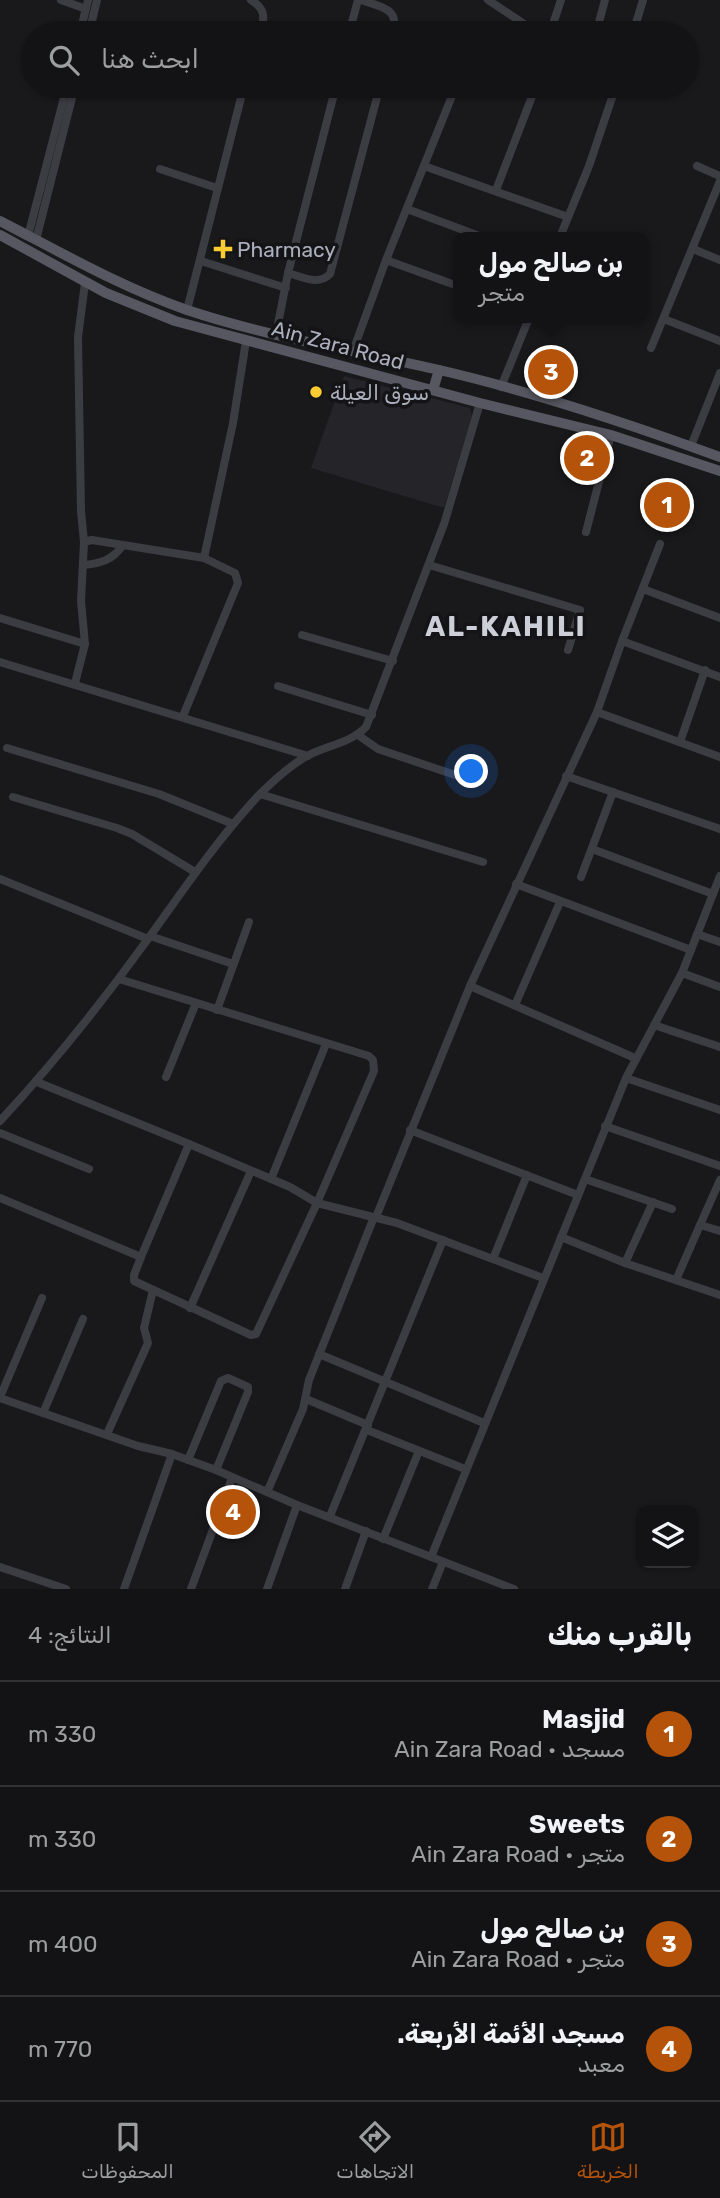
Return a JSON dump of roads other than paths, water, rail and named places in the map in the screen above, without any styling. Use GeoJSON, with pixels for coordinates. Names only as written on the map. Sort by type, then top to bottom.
{"type":"FeatureCollection","features":[{"type":"Feature","properties":{"kind":"main road","name":"Ain Zara Road"},"geometry":{"type":"LineString","coordinates":[[0,221],[112,279],[187,310],[276,334],[439,370],[539,397],[720,457]]}},
{"type":"Feature","properties":{"kind":"main road","name":"Ain Zara Road"},"geometry":{"type":"LineString","coordinates":[[0,236],[85,283],[154,313],[246,341],[611,435],[720,471]]}},
{"type":"Feature","properties":{"kind":"main road"},"geometry":{"type":"LineString","coordinates":[[433,390],[439,370]]}},
{"type":"Feature","properties":{"kind":"main road"},"geometry":{"type":"LineString","coordinates":[[536,416],[539,397]]}},
{"type":"Feature","properties":{"kind":"street"},"geometry":{"type":"LineString","coordinates":[[61,0],[87,5]]}},
{"type":"Feature","properties":{"kind":"street"},"geometry":{"type":"LineString","coordinates":[[92,21],[97,0]]}},
{"type":"Feature","properties":{"kind":"street"},"geometry":{"type":"LineString","coordinates":[[251,0],[263,10],[263,21]]}},
{"type":"Feature","properties":{"kind":"street"},"geometry":{"type":"LineString","coordinates":[[353,21],[359,0],[392,13],[396,21]]}},
{"type":"Feature","properties":{"kind":"street"},"geometry":{"type":"LineString","coordinates":[[488,0],[520,21]]}},
{"type":"Feature","properties":{"kind":"street"},"geometry":{"type":"LineString","coordinates":[[504,10],[507,0]]}},
{"type":"Feature","properties":{"kind":"street"},"geometry":{"type":"LineString","coordinates":[[554,21],[561,0]]}},
{"type":"Feature","properties":{"kind":"street"},"geometry":{"type":"LineString","coordinates":[[599,21],[605,0]]}},
{"type":"Feature","properties":{"kind":"street"},"geometry":{"type":"LineString","coordinates":[[637,21],[643,0]]}},
{"type":"Feature","properties":{"kind":"street"},"geometry":{"type":"LineString","coordinates":[[32,238],[64,98]]}},
{"type":"Feature","properties":{"kind":"street"},"geometry":{"type":"LineString","coordinates":[[32,238],[72,98]]}},
{"type":"Feature","properties":{"kind":"street"},"geometry":{"type":"LineString","coordinates":[[187,310],[241,98]]}},
{"type":"Feature","properties":{"kind":"street"},"geometry":{"type":"LineString","coordinates":[[276,334],[288,273],[333,98]]}},
{"type":"Feature","properties":{"kind":"street"},"geometry":{"type":"LineString","coordinates":[[288,273],[320,281],[332,271],[377,98]]}},
{"type":"Feature","properties":{"kind":"street"},"geometry":{"type":"LineString","coordinates":[[352,351],[451,98]]}},
{"type":"Feature","properties":{"kind":"street"},"geometry":{"type":"LineString","coordinates":[[496,190],[531,98]]}},
{"type":"Feature","properties":{"kind":"street"},"geometry":{"type":"LineString","coordinates":[[562,232],[612,98]]}},
{"type":"Feature","properties":{"kind":"street"},"geometry":{"type":"LineString","coordinates":[[424,166],[568,217]]}},
{"type":"Feature","properties":{"kind":"street"},"geometry":{"type":"LineString","coordinates":[[651,348],[720,178],[697,166]]}},
{"type":"Feature","properties":{"kind":"street"},"geometry":{"type":"LineString","coordinates":[[160,169],[217,188]]}},
{"type":"Feature","properties":{"kind":"street"},"geometry":{"type":"LineString","coordinates":[[407,209],[469,232]]}},
{"type":"Feature","properties":{"kind":"street"},"geometry":{"type":"LineString","coordinates":[[693,249],[720,260]]}},
{"type":"Feature","properties":{"kind":"street"},"geometry":{"type":"LineString","coordinates":[[386,260],[453,284]]}},
{"type":"Feature","properties":{"kind":"street"},"geometry":{"type":"LineString","coordinates":[[201,261],[286,288]]}},
{"type":"Feature","properties":{"kind":"street"},"geometry":{"type":"LineString","coordinates":[[75,683],[85,644],[81,601],[84,542],[78,337],[85,283]]}},
{"type":"Feature","properties":{"kind":"street"},"geometry":{"type":"LineString","coordinates":[[664,319],[720,341]]}},
{"type":"Feature","properties":{"kind":"street"},"geometry":{"type":"LineString","coordinates":[[501,387],[527,323]]}},
{"type":"Feature","properties":{"kind":"street"},"geometry":{"type":"LineString","coordinates":[[204,558],[233,423],[246,341]]}},
{"type":"Feature","properties":{"kind":"street"},"geometry":{"type":"LineString","coordinates":[[691,446],[720,373]]}},
{"type":"Feature","properties":{"kind":"street"},"geometry":{"type":"LineString","coordinates":[[0,1121],[37,1082],[119,979],[195,872],[260,794],[308,756],[358,735],[366,727],[429,565],[480,403]]}},
{"type":"Feature","properties":{"kind":"street"},"geometry":{"type":"LineString","coordinates":[[586,532],[611,435]]}},
{"type":"Feature","properties":{"kind":"street"},"geometry":{"type":"LineString","coordinates":[[84,542],[93,540],[204,558],[235,573],[238,583],[183,716]]}},
{"type":"Feature","properties":{"kind":"street"},"geometry":{"type":"LineString","coordinates":[[268,1490],[306,1399],[309,1380],[410,1130],[470,986],[597,712],[660,544]]}},
{"type":"Feature","properties":{"kind":"street"},"geometry":{"type":"LineString","coordinates":[[83,565],[100,564],[117,554],[122,546]]}},
{"type":"Feature","properties":{"kind":"street"},"geometry":{"type":"LineString","coordinates":[[429,565],[580,610],[568,650]]}},
{"type":"Feature","properties":{"kind":"street"},"geometry":{"type":"LineString","coordinates":[[643,589],[720,618]]}},
{"type":"Feature","properties":{"kind":"street"},"geometry":{"type":"LineString","coordinates":[[0,618],[85,644]]}},
{"type":"Feature","properties":{"kind":"street"},"geometry":{"type":"LineString","coordinates":[[302,635],[393,661]]}},
{"type":"Feature","properties":{"kind":"street"},"geometry":{"type":"LineString","coordinates":[[622,641],[720,677]]}},
{"type":"Feature","properties":{"kind":"street"},"geometry":{"type":"LineString","coordinates":[[0,662],[308,756]]}},
{"type":"Feature","properties":{"kind":"street"},"geometry":{"type":"LineString","coordinates":[[680,742],[705,670]]}},
{"type":"Feature","properties":{"kind":"street"},"geometry":{"type":"LineString","coordinates":[[278,686],[372,715]]}},
{"type":"Feature","properties":{"kind":"street"},"geometry":{"type":"LineString","coordinates":[[597,712],[720,757]]}},
{"type":"Feature","properties":{"kind":"street"},"geometry":{"type":"LineString","coordinates":[[358,735],[378,749],[467,779]]}},
{"type":"Feature","properties":{"kind":"street"},"geometry":{"type":"LineString","coordinates":[[7,748],[159,794],[233,824]]}},
{"type":"Feature","properties":{"kind":"street"},"geometry":{"type":"LineString","coordinates":[[566,776],[720,829]]}},
{"type":"Feature","properties":{"kind":"street"},"geometry":{"type":"LineString","coordinates":[[581,877],[613,792]]}},
{"type":"Feature","properties":{"kind":"street"},"geometry":{"type":"LineString","coordinates":[[260,794],[483,862]]}},
{"type":"Feature","properties":{"kind":"street"},"geometry":{"type":"LineString","coordinates":[[13,797],[132,834],[195,872]]}},
{"type":"Feature","properties":{"kind":"street"},"geometry":{"type":"LineString","coordinates":[[592,849],[713,894]]}},
{"type":"Feature","properties":{"kind":"street"},"geometry":{"type":"LineString","coordinates":[[430,1557],[626,1078],[682,973],[720,876]]}},
{"type":"Feature","properties":{"kind":"street"},"geometry":{"type":"LineString","coordinates":[[0,878],[149,938],[233,964]]}},
{"type":"Feature","properties":{"kind":"street"},"geometry":{"type":"LineString","coordinates":[[516,884],[691,950]]}},
{"type":"Feature","properties":{"kind":"street"},"geometry":{"type":"LineString","coordinates":[[515,1005],[560,902]]}},
{"type":"Feature","properties":{"kind":"street"},"geometry":{"type":"LineString","coordinates":[[217,1010],[250,922]]}},
{"type":"Feature","properties":{"kind":"street"},"geometry":{"type":"LineString","coordinates":[[697,934],[720,942]]}},
{"type":"Feature","properties":{"kind":"street"},"geometry":{"type":"LineString","coordinates":[[682,973],[720,987]]}},
{"type":"Feature","properties":{"kind":"street"},"geometry":{"type":"LineString","coordinates":[[119,979],[369,1056],[375,1065],[317,1203],[256,1334],[251,1335],[134,1281],[141,1257],[190,1144]]}},
{"type":"Feature","properties":{"kind":"street"},"geometry":{"type":"LineString","coordinates":[[470,986],[635,1058]]}},
{"type":"Feature","properties":{"kind":"street"},"geometry":{"type":"LineString","coordinates":[[166,1077],[196,1003]]}},
{"type":"Feature","properties":{"kind":"street"},"geometry":{"type":"LineString","coordinates":[[654,1025],[720,1047]]}},
{"type":"Feature","properties":{"kind":"street"},"geometry":{"type":"LineString","coordinates":[[271,1179],[326,1044]]}},
{"type":"Feature","properties":{"kind":"street"},"geometry":{"type":"LineString","coordinates":[[626,1078],[720,1110]]}},
{"type":"Feature","properties":{"kind":"street"},"geometry":{"type":"LineString","coordinates":[[37,1082],[271,1179],[317,1203],[375,1217],[543,1278]]}},
{"type":"Feature","properties":{"kind":"street"},"geometry":{"type":"LineString","coordinates":[[606,1126],[720,1166]]}},
{"type":"Feature","properties":{"kind":"street"},"geometry":{"type":"LineString","coordinates":[[410,1130],[578,1195]]}},
{"type":"Feature","properties":{"kind":"street"},"geometry":{"type":"LineString","coordinates":[[0,1133],[89,1169]]}},
{"type":"Feature","properties":{"kind":"street"},"geometry":{"type":"LineString","coordinates":[[190,1308],[251,1171]]}},
{"type":"Feature","properties":{"kind":"street"},"geometry":{"type":"LineString","coordinates":[[493,1259],[527,1175]]}},
{"type":"Feature","properties":{"kind":"street"},"geometry":{"type":"LineString","coordinates":[[585,1179],[672,1209]]}},
{"type":"Feature","properties":{"kind":"street"},"geometry":{"type":"LineString","coordinates":[[676,1280],[720,1180]]}},
{"type":"Feature","properties":{"kind":"street"},"geometry":{"type":"LineString","coordinates":[[0,1198],[141,1257]]}},
{"type":"Feature","properties":{"kind":"street"},"geometry":{"type":"LineString","coordinates":[[625,1263],[653,1202]]}},
{"type":"Feature","properties":{"kind":"street"},"geometry":{"type":"LineString","coordinates":[[700,1225],[720,1231]]}},
{"type":"Feature","properties":{"kind":"street"},"geometry":{"type":"LineString","coordinates":[[561,1237],[625,1263],[720,1295]]}},
{"type":"Feature","properties":{"kind":"street"},"geometry":{"type":"LineString","coordinates":[[330,1516],[443,1240]]}},
{"type":"Feature","properties":{"kind":"street"},"geometry":{"type":"LineString","coordinates":[[107,1434],[148,1343],[144,1328],[153,1290]]}},
{"type":"Feature","properties":{"kind":"street"},"geometry":{"type":"LineString","coordinates":[[42,1298],[0,1397],[138,1446],[172,1454],[216,1470],[268,1490],[297,1505],[514,1589]]}},
{"type":"Feature","properties":{"kind":"street"},"geometry":{"type":"LineString","coordinates":[[43,1413],[83,1319]]}},
{"type":"Feature","properties":{"kind":"street"},"geometry":{"type":"LineString","coordinates":[[320,1354],[484,1423]]}},
{"type":"Feature","properties":{"kind":"street"},"geometry":{"type":"LineString","coordinates":[[188,1460],[221,1381],[228,1377],[246,1385],[248,1392],[216,1470]]}},
{"type":"Feature","properties":{"kind":"street"},"geometry":{"type":"LineString","coordinates":[[306,1399],[465,1469]]}},
{"type":"Feature","properties":{"kind":"street"},"geometry":{"type":"LineString","coordinates":[[383,1539],[419,1451]]}},
{"type":"Feature","properties":{"kind":"street"},"geometry":{"type":"LineString","coordinates":[[124,1589],[172,1454]]}},
{"type":"Feature","properties":{"kind":"street"},"geometry":{"type":"LineString","coordinates":[[191,1589],[232,1478]]}},
{"type":"Feature","properties":{"kind":"street"},"geometry":{"type":"LineString","coordinates":[[267,1589],[297,1505]]}},
{"type":"Feature","properties":{"kind":"street"},"geometry":{"type":"LineString","coordinates":[[345,1589],[366,1531]]}},
{"type":"Feature","properties":{"kind":"street"},"geometry":{"type":"LineString","coordinates":[[432,1589],[443,1562]]}},
{"type":"Feature","properties":{"kind":"street"},"geometry":{"type":"LineString","coordinates":[[0,1567],[66,1589]]}},
{"type":"Feature","properties":{"kind":"place","name":"Pharmacy"},"geometry":{"type":"Point","coordinates":[223,249]}},
{"type":"Feature","properties":{"kind":"place","name":"بن صالح مول"},"geometry":{"type":"Point","coordinates":[551,372]}},
{"type":"Feature","properties":{"kind":"place","name":"سوق العيلة"},"geometry":{"type":"Point","coordinates":[316,392]}},
{"type":"Feature","properties":{"kind":"place","name":"Sweets"},"geometry":{"type":"Point","coordinates":[587,458]}},
{"type":"Feature","properties":{"kind":"place","name":"Masjid"},"geometry":{"type":"Point","coordinates":[667,505]}},
{"type":"Feature","properties":{"kind":"place","name":"مسجد الأئمة الأربعة."},"geometry":{"type":"Point","coordinates":[233,1512]}},
{"type":"Feature","properties":{"kind":"district","name":"AL-KAHILI"},"geometry":{"type":"Point","coordinates":[506,626]}}]}
